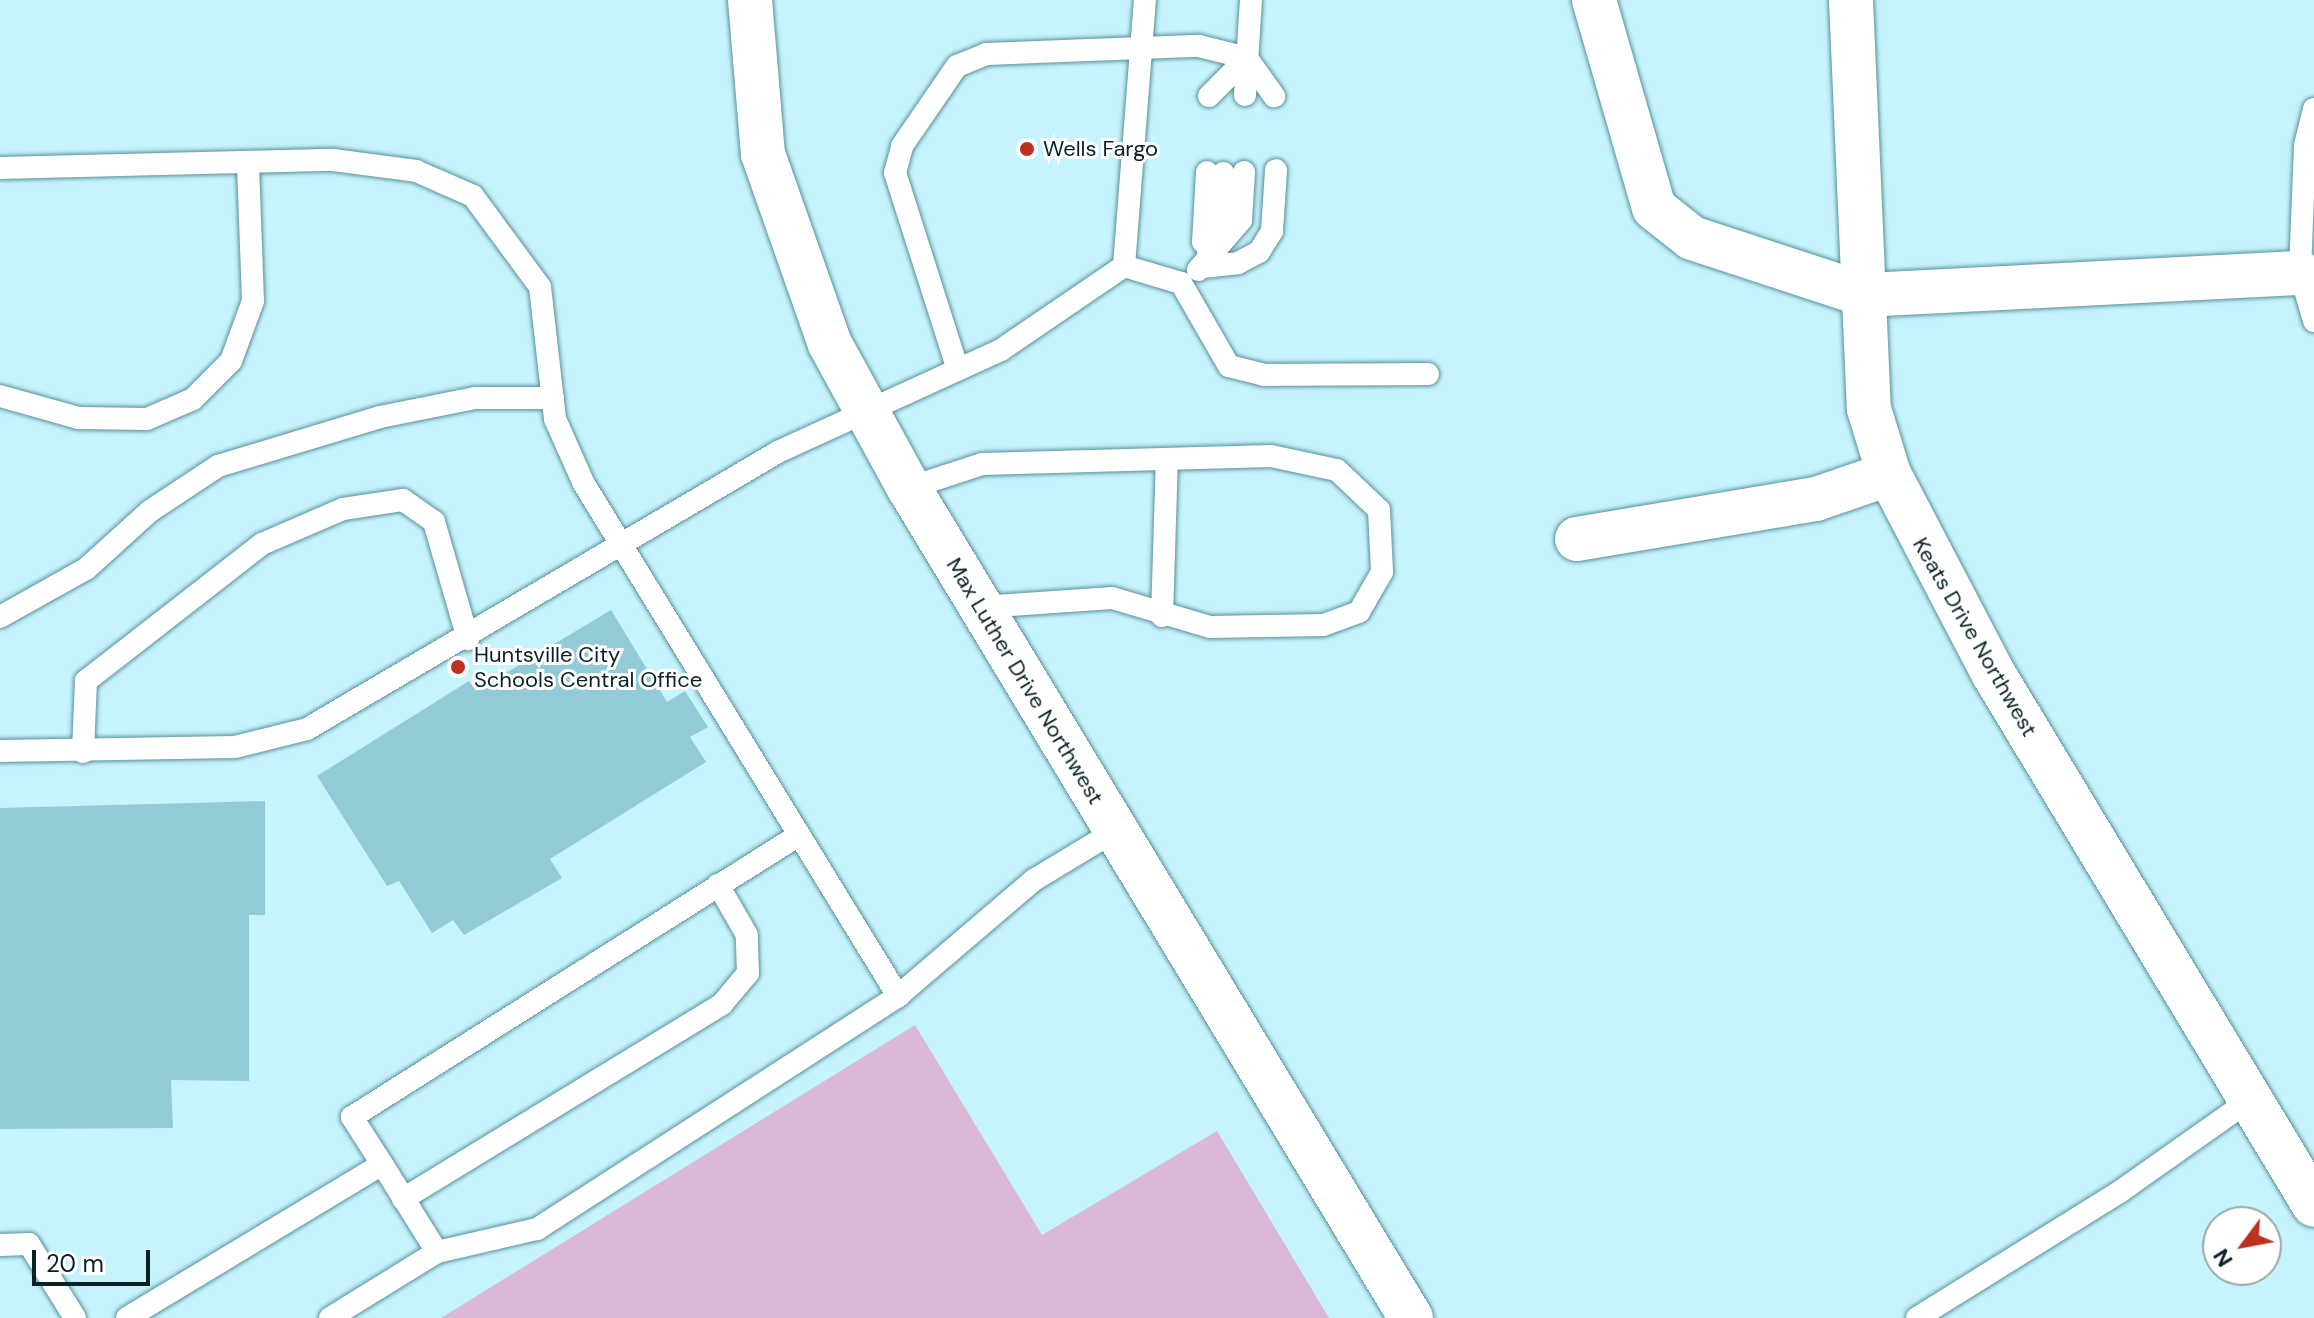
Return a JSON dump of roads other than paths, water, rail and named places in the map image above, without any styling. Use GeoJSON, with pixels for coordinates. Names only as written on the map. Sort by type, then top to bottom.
{"type":"FeatureCollection","features":[{"type":"Feature","properties":{"kind":"street","name":"Max Luther Drive Northwest"},"geometry":{"type":"LineString","coordinates":[[750,0],[763,154],[779,212],[830,344],[909,488],[1411,1318]]}},
{"type":"Feature","properties":{"kind":"street"},"geometry":{"type":"LineString","coordinates":[[1594,0],[1654,208],[1692,238],[1865,295],[2300,273]]}},
{"type":"Feature","properties":{"kind":"street","name":"Keats Drive Northwest"},"geometry":{"type":"LineString","coordinates":[[1851,0],[1869,409],[1889,474],[1993,673],[2314,1205]]}},
{"type":"Feature","properties":{"kind":"street"},"geometry":{"type":"LineString","coordinates":[[1577,539],[1816,499],[1889,474]]}},
{"type":"Feature","properties":{"kind":"lane"},"geometry":{"type":"LineString","coordinates":[[1124,266],[1145,0]]}},
{"type":"Feature","properties":{"kind":"lane"},"geometry":{"type":"LineString","coordinates":[[1247,58],[1243,96],[1251,0]]}},
{"type":"Feature","properties":{"kind":"lane"},"geometry":{"type":"LineString","coordinates":[[957,367],[895,173],[902,146],[957,66],[986,54],[1199,46],[1247,58]]}},
{"type":"Feature","properties":{"kind":"lane"},"geometry":{"type":"LineString","coordinates":[[2314,109],[2305,146],[2300,273],[2314,321]]}},
{"type":"Feature","properties":{"kind":"lane"},"geometry":{"type":"LineString","coordinates":[[0,168],[333,160],[416,171],[473,196],[540,287],[553,398],[584,484],[898,996]]}},
{"type":"Feature","properties":{"kind":"lane"},"geometry":{"type":"LineString","coordinates":[[0,396],[79,418],[147,419],[193,399],[231,361],[253,301],[248,163]]}},
{"type":"Feature","properties":{"kind":"lane"},"geometry":{"type":"LineString","coordinates":[[1181,283],[1202,267],[1241,220],[1242,171]]}},
{"type":"Feature","properties":{"kind":"lane"},"geometry":{"type":"LineString","coordinates":[[1202,267],[1242,171]]}},
{"type":"Feature","properties":{"kind":"lane"},"geometry":{"type":"LineString","coordinates":[[1202,267],[1259,252],[1272,231],[1242,171]]}},
{"type":"Feature","properties":{"kind":"lane"},"geometry":{"type":"LineString","coordinates":[[1124,266],[1181,283],[1229,366],[1264,375],[1428,374]]}},
{"type":"Feature","properties":{"kind":"lane"},"geometry":{"type":"LineString","coordinates":[[0,751],[83,752],[235,747],[307,729],[468,639],[778,452],[868,414],[957,367],[1001,350],[1124,266]]}},
{"type":"Feature","properties":{"kind":"lane"},"geometry":{"type":"LineString","coordinates":[[0,617],[86,569],[150,511],[218,466],[380,417],[475,398],[553,398]]}},
{"type":"Feature","properties":{"kind":"lane"},"geometry":{"type":"LineString","coordinates":[[909,488],[982,464],[1271,456],[1337,470],[1379,510],[1382,572],[1359,612],[1323,625],[1210,627],[1162,616],[1112,598],[981,607]]}},
{"type":"Feature","properties":{"kind":"lane"},"geometry":{"type":"LineString","coordinates":[[1162,616],[1167,459]]}},
{"type":"Feature","properties":{"kind":"lane"},"geometry":{"type":"LineString","coordinates":[[83,752],[86,681],[262,544],[343,509],[403,500],[434,522],[468,639]]}},
{"type":"Feature","properties":{"kind":"lane"},"geometry":{"type":"LineString","coordinates":[[330,1318],[437,1252],[537,1229],[898,996],[1034,880],[1115,831]]}},
{"type":"Feature","properties":{"kind":"lane"},"geometry":{"type":"LineString","coordinates":[[437,1252],[352,1117],[799,835]]}},
{"type":"Feature","properties":{"kind":"lane"},"geometry":{"type":"LineString","coordinates":[[403,1199],[722,1004],[748,973],[747,935],[718,885]]}},
{"type":"Feature","properties":{"kind":"lane"},"geometry":{"type":"LineString","coordinates":[[1917,1318],[2121,1191],[2250,1100]]}},
{"type":"Feature","properties":{"kind":"lane"},"geometry":{"type":"LineString","coordinates":[[127,1318],[382,1164]]}},
{"type":"Feature","properties":{"kind":"lane"},"geometry":{"type":"LineString","coordinates":[[0,1245],[29,1244],[75,1318]]}},
{"type":"Feature","properties":{"kind":"place","name":"Wells Fargo"},"geometry":{"type":"Point","coordinates":[1027,149]}},
{"type":"Feature","properties":{"kind":"place","name":"Huntsville City Schools Central Office"},"geometry":{"type":"Point","coordinates":[458,667]}}]}
